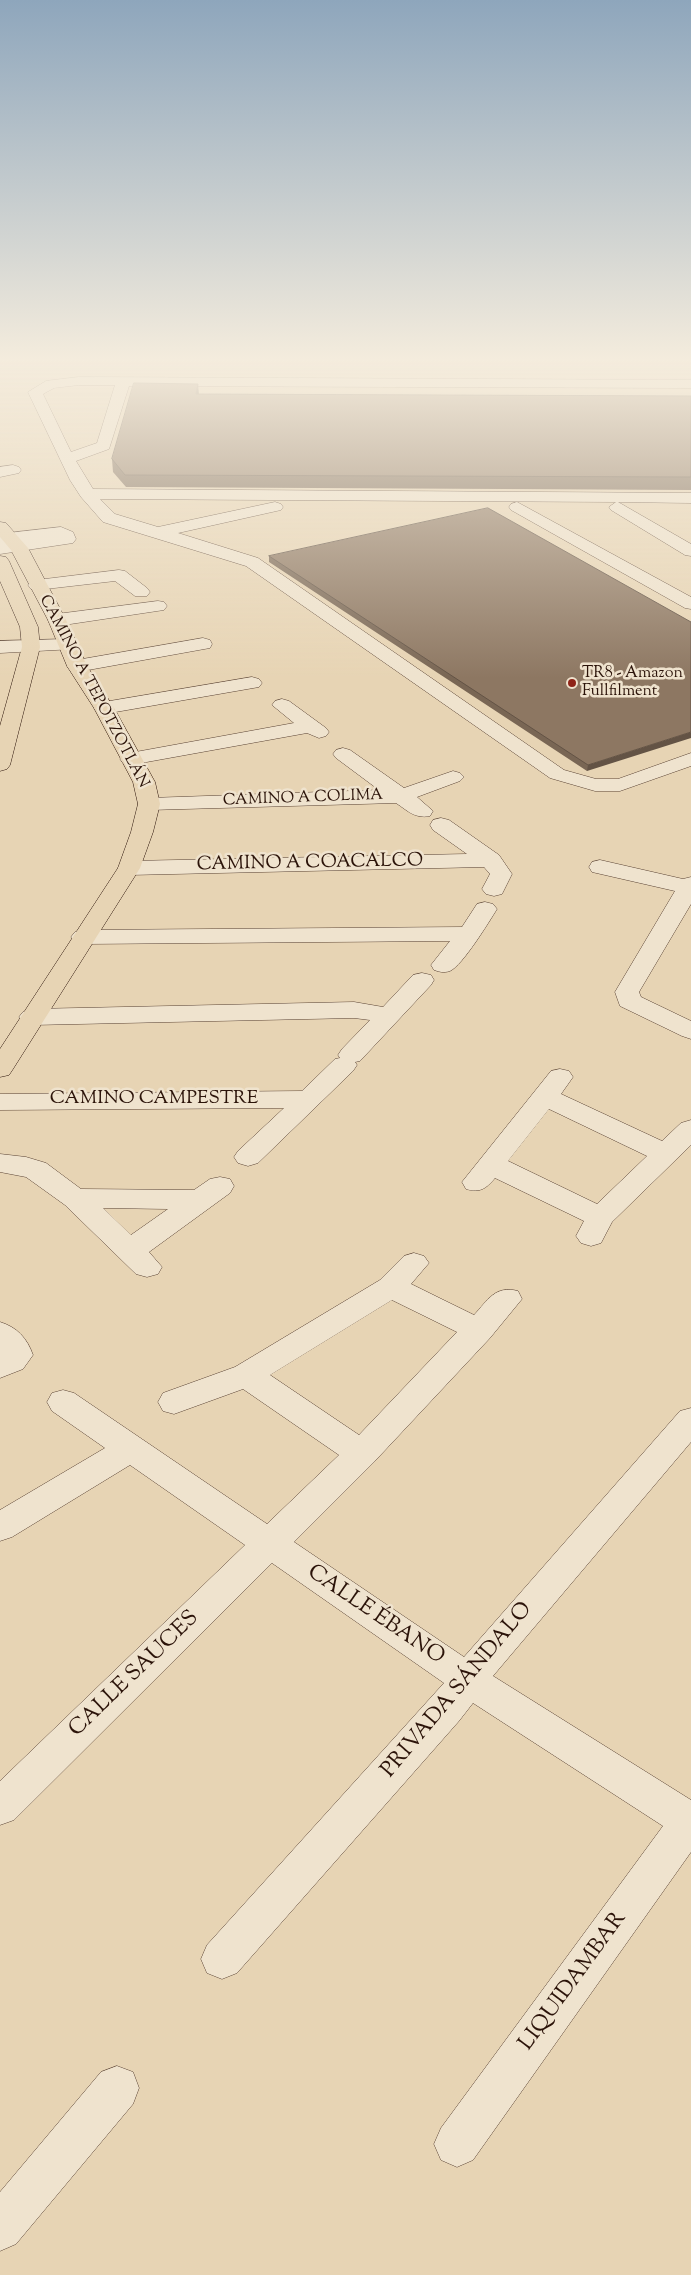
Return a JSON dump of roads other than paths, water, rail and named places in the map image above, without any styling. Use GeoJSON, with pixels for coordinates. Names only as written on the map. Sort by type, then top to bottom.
{"type":"FeatureCollection","features":[{"type":"Feature","properties":{"kind":"main road","name":"CAMINO A TEPOTZOTLÁN"},"geometry":{"type":"LineString","coordinates":[[0,1068],[129,868],[142,832],[149,804],[144,782],[104,708],[77,666],[57,620],[37,585],[6,540]]}},
{"type":"Feature","properties":{"kind":"main road","name":"CAMINO A TEPOTZOTLÁN"},"geometry":{"type":"LineString","coordinates":[[0,561],[29,627],[31,647],[0,764]]}},
{"type":"Feature","properties":{"kind":"street"},"geometry":{"type":"LineString","coordinates":[[72,465],[87,494],[100,512],[109,518],[252,562],[557,774],[595,785],[620,785],[691,760]]}},
{"type":"Feature","properties":{"kind":"street"},"geometry":{"type":"LineString","coordinates":[[87,494],[691,498]]}},
{"type":"Feature","properties":{"kind":"street"},"geometry":{"type":"LineString","coordinates":[[156,532],[269,507],[296,505],[691,508]]}},
{"type":"Feature","properties":{"kind":"street"},"geometry":{"type":"LineString","coordinates":[[517,506],[691,604]]}},
{"type":"Feature","properties":{"kind":"street"},"geometry":{"type":"LineString","coordinates":[[551,507],[691,588]]}},
{"type":"Feature","properties":{"kind":"street"},"geometry":{"type":"LineString","coordinates":[[617,507],[691,551]]}},
{"type":"Feature","properties":{"kind":"street"},"geometry":{"type":"LineString","coordinates":[[37,585],[119,575],[174,618]]}},
{"type":"Feature","properties":{"kind":"street"},"geometry":{"type":"LineString","coordinates":[[57,620],[149,599]]}},
{"type":"Feature","properties":{"kind":"street"},"geometry":{"type":"LineString","coordinates":[[77,666],[196,638],[219,655]]}},
{"type":"Feature","properties":{"kind":"street"},"geometry":{"type":"LineString","coordinates":[[0,647],[67,645]]}},
{"type":"Feature","properties":{"kind":"street"},"geometry":{"type":"LineString","coordinates":[[104,708],[258,687],[234,668]]}},
{"type":"Feature","properties":{"kind":"street"},"geometry":{"type":"LineString","coordinates":[[130,758],[317,731],[282,705]]}},
{"type":"Feature","properties":{"kind":"street"},"geometry":{"type":"LineString","coordinates":[[343,754],[422,811]]}},
{"type":"Feature","properties":{"kind":"street","name":"CAMINO A COLIMA"},"geometry":{"type":"LineString","coordinates":[[149,804],[401,796],[453,777]]}},
{"type":"Feature","properties":{"kind":"street"},"geometry":{"type":"LineString","coordinates":[[441,825],[491,860],[501,874],[469,934],[442,965]]}},
{"type":"Feature","properties":{"kind":"street","name":"CAMINO A COACALCO"},"geometry":{"type":"LineString","coordinates":[[129,868],[491,860]]}},
{"type":"Feature","properties":{"kind":"street"},"geometry":{"type":"LineString","coordinates":[[600,867],[689,886],[628,992],[629,1001],[691,1031]]}},
{"type":"Feature","properties":{"kind":"street"},"geometry":{"type":"LineString","coordinates":[[83,937],[469,934]]}},
{"type":"Feature","properties":{"kind":"street"},"geometry":{"type":"LineString","coordinates":[[248,1157],[347,1060],[388,1014],[422,980]]}},
{"type":"Feature","properties":{"kind":"street"},"geometry":{"type":"LineString","coordinates":[[32,1017],[354,1010],[388,1014]]}},
{"type":"Feature","properties":{"kind":"street"},"geometry":{"type":"LineString","coordinates":[[666,1154],[552,1086],[483,1173],[596,1227],[691,1129]]}},
{"type":"Feature","properties":{"kind":"street","name":"CAMINO CAMPESTRE"},"geometry":{"type":"LineString","coordinates":[[0,1102],[308,1099]]}},
{"type":"Feature","properties":{"kind":"street"},"geometry":{"type":"LineString","coordinates":[[0,1163],[26,1166],[36,1170],[75,1198],[139,1258],[209,1193],[75,1198]]}},
{"type":"Feature","properties":{"kind":"street"},"geometry":{"type":"LineString","coordinates":[[174,1402],[246,1375],[391,1288],[414,1263]]}},
{"type":"Feature","properties":{"kind":"street"},"geometry":{"type":"LineString","coordinates":[[391,1288],[479,1330]]}},
{"type":"Feature","properties":{"kind":"street","name":"CALLE SAUCES"},"geometry":{"type":"LineString","coordinates":[[0,1807],[362,1453],[507,1299]]}},
{"type":"Feature","properties":{"kind":"street"},"geometry":{"type":"LineString","coordinates":[[0,1333],[14,1346],[17,1355],[12,1361],[0,1366]]}},
{"type":"Feature","properties":{"kind":"street"},"geometry":{"type":"LineString","coordinates":[[246,1375],[362,1453]]}},
{"type":"Feature","properties":{"kind":"street","name":"CALLE ÉBANO"},"geometry":{"type":"LineString","coordinates":[[63,1402],[470,1681],[691,1821]]}},
{"type":"Feature","properties":{"kind":"street","name":"PRIVADA SÁNDALO"},"geometry":{"type":"LineString","coordinates":[[222,1959],[470,1681],[492,1649],[691,1420]]}},
{"type":"Feature","properties":{"kind":"street"},"geometry":{"type":"LineString","coordinates":[[0,1527],[130,1449]]}},
{"type":"Feature","properties":{"kind":"street","name":"LIQUIDAMBAR"},"geometry":{"type":"LineString","coordinates":[[457,2144],[691,1821]]}},
{"type":"Feature","properties":{"kind":"street"},"geometry":{"type":"LineString","coordinates":[[0,2228],[117,2088]]}},
{"type":"Feature","properties":{"kind":"place","name":"TR8 - Amazon Fullfilment"},"geometry":{"type":"Point","coordinates":[572,683]}}]}
